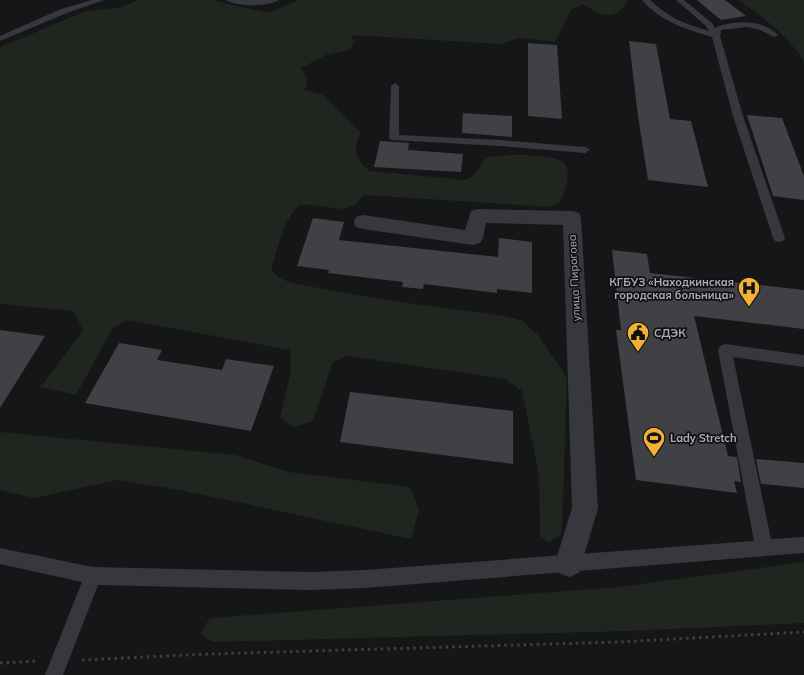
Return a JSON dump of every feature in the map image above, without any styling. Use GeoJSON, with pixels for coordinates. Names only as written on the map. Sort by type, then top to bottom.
{"type":"FeatureCollection","features":[{"type":"Feature","properties":{"kind":"street","name":"улица Пирогова"},"geometry":{"type":"LineString","coordinates":[[363,222],[473,238],[478,216],[572,218],[584,508],[569,563]]}},
{"type":"Feature","properties":{"kind":"lane"},"geometry":{"type":"LineString","coordinates":[[0,39],[64,11],[100,0]]}},
{"type":"Feature","properties":{"kind":"lane"},"geometry":{"type":"LineString","coordinates":[[230,0],[238,2],[266,3],[276,0]]}},
{"type":"Feature","properties":{"kind":"lane"},"geometry":{"type":"LineString","coordinates":[[646,0],[658,11],[676,23],[716,36]]}},
{"type":"Feature","properties":{"kind":"lane"},"geometry":{"type":"LineString","coordinates":[[680,0],[709,25],[716,36],[738,116],[779,238]]}},
{"type":"Feature","properties":{"kind":"lane"},"geometry":{"type":"LineString","coordinates":[[716,36],[718,29],[732,24],[753,25],[766,29],[774,35]]}},
{"type":"Feature","properties":{"kind":"lane"},"geometry":{"type":"LineString","coordinates":[[395,86],[394,138],[500,143],[585,150]]}},
{"type":"Feature","properties":{"kind":"lane"},"geometry":{"type":"LineString","coordinates":[[764,548],[725,350],[804,361]]}},
{"type":"Feature","properties":{"kind":"lane"},"geometry":{"type":"LineString","coordinates":[[0,556],[93,576],[342,580],[804,545]]}},
{"type":"Feature","properties":{"kind":"lane"},"geometry":{"type":"LineString","coordinates":[[57,668],[93,576]]}},
{"type":"Feature","properties":{"kind":"path"},"geometry":{"type":"LineString","coordinates":[[0,663],[57,668],[217,654],[619,642],[804,632]]}},
{"type":"Feature","properties":{"kind":"shaded area"},"geometry":{"type":"Polygon","coordinates":[[[138,0],[212,0],[268,13],[299,0],[628,0],[621,10],[609,15],[604,15],[583,4],[571,10],[555,42],[518,38],[501,44],[351,35],[354,43],[349,50],[326,55],[301,68],[307,79],[304,90],[323,95],[361,132],[356,149],[358,158],[369,171],[466,180],[476,173],[487,158],[502,155],[527,155],[559,160],[567,167],[568,177],[561,201],[551,207],[364,195],[355,205],[343,209],[301,204],[290,217],[286,225],[271,269],[278,277],[291,283],[385,300],[505,316],[523,321],[538,335],[567,378],[562,533],[549,543],[540,536],[539,475],[522,391],[505,379],[348,356],[333,362],[313,421],[294,427],[280,418],[291,371],[290,350],[127,320],[112,329],[76,395],[40,387],[83,331],[74,311],[0,304],[0,47],[86,11],[122,7],[138,0]]]}},
{"type":"Feature","properties":{"kind":"shaded area"},"geometry":{"type":"Polygon","coordinates":[[[738,0],[804,0],[804,62],[783,35],[757,13],[738,0]]]}},
{"type":"Feature","properties":{"kind":"shaded area"},"geometry":{"type":"Polygon","coordinates":[[[0,432],[235,455],[289,472],[410,487],[419,510],[411,539],[180,490],[117,480],[34,498],[0,490],[0,432]]]}},
{"type":"Feature","properties":{"kind":"shaded area"},"geometry":{"type":"Polygon","coordinates":[[[804,562],[804,623],[628,631],[212,642],[200,633],[210,618],[619,587],[804,562]]]}},
{"type":"Feature","properties":{"kind":"building"},"geometry":{"type":"Polygon","coordinates":[[[697,0],[725,0],[746,16],[721,20],[697,0]]]}},
{"type":"Feature","properties":{"kind":"building"},"geometry":{"type":"Polygon","coordinates":[[[629,41],[656,44],[670,119],[691,121],[708,187],[648,180],[638,116],[629,41]]]}},
{"type":"Feature","properties":{"kind":"building"},"geometry":{"type":"Polygon","coordinates":[[[528,43],[557,45],[562,119],[528,116],[528,43]]]}},
{"type":"Feature","properties":{"kind":"building"},"geometry":{"type":"Polygon","coordinates":[[[463,113],[512,116],[512,137],[462,133],[463,113]]]}},
{"type":"Feature","properties":{"kind":"building"},"geometry":{"type":"Polygon","coordinates":[[[747,115],[782,118],[804,176],[804,200],[773,196],[747,115]]]}},
{"type":"Feature","properties":{"kind":"building"},"geometry":{"type":"Polygon","coordinates":[[[380,141],[409,143],[408,150],[463,154],[461,172],[374,167],[380,141]]]}},
{"type":"Feature","properties":{"kind":"building"},"geometry":{"type":"Polygon","coordinates":[[[313,218],[344,222],[339,240],[498,257],[499,238],[532,242],[532,293],[497,289],[497,293],[424,284],[423,289],[402,287],[403,282],[328,273],[329,270],[297,266],[313,218]]]}},
{"type":"Feature","properties":{"kind":"building"},"geometry":{"type":"Polygon","coordinates":[[[612,250],[647,254],[650,273],[804,290],[804,329],[694,316],[728,456],[737,457],[741,482],[734,481],[737,493],[636,480],[616,330],[621,330],[612,250]]]}},
{"type":"Feature","properties":{"kind":"building"},"geometry":{"type":"Polygon","coordinates":[[[0,330],[45,336],[0,408],[0,330]]]}},
{"type":"Feature","properties":{"kind":"building"},"geometry":{"type":"Polygon","coordinates":[[[119,343],[162,350],[157,360],[222,370],[226,359],[274,366],[251,431],[85,403],[119,343]]]}},
{"type":"Feature","properties":{"kind":"building"},"geometry":{"type":"Polygon","coordinates":[[[350,392],[513,411],[513,464],[340,442],[350,392]]]}},
{"type":"Feature","properties":{"kind":"building"},"geometry":{"type":"Polygon","coordinates":[[[756,459],[804,463],[804,488],[761,484],[756,459]]]}},
{"type":"Feature","properties":{"kind":"place","name":"КГБУЗ «Находкинская городская больница»"},"geometry":{"type":"Point","coordinates":[749,308]}},
{"type":"Feature","properties":{"kind":"place","name":"СДЭК"},"geometry":{"type":"Point","coordinates":[638,352]}},
{"type":"Feature","properties":{"kind":"place","name":"Lady Stretch"},"geometry":{"type":"Point","coordinates":[654,458]}}]}
